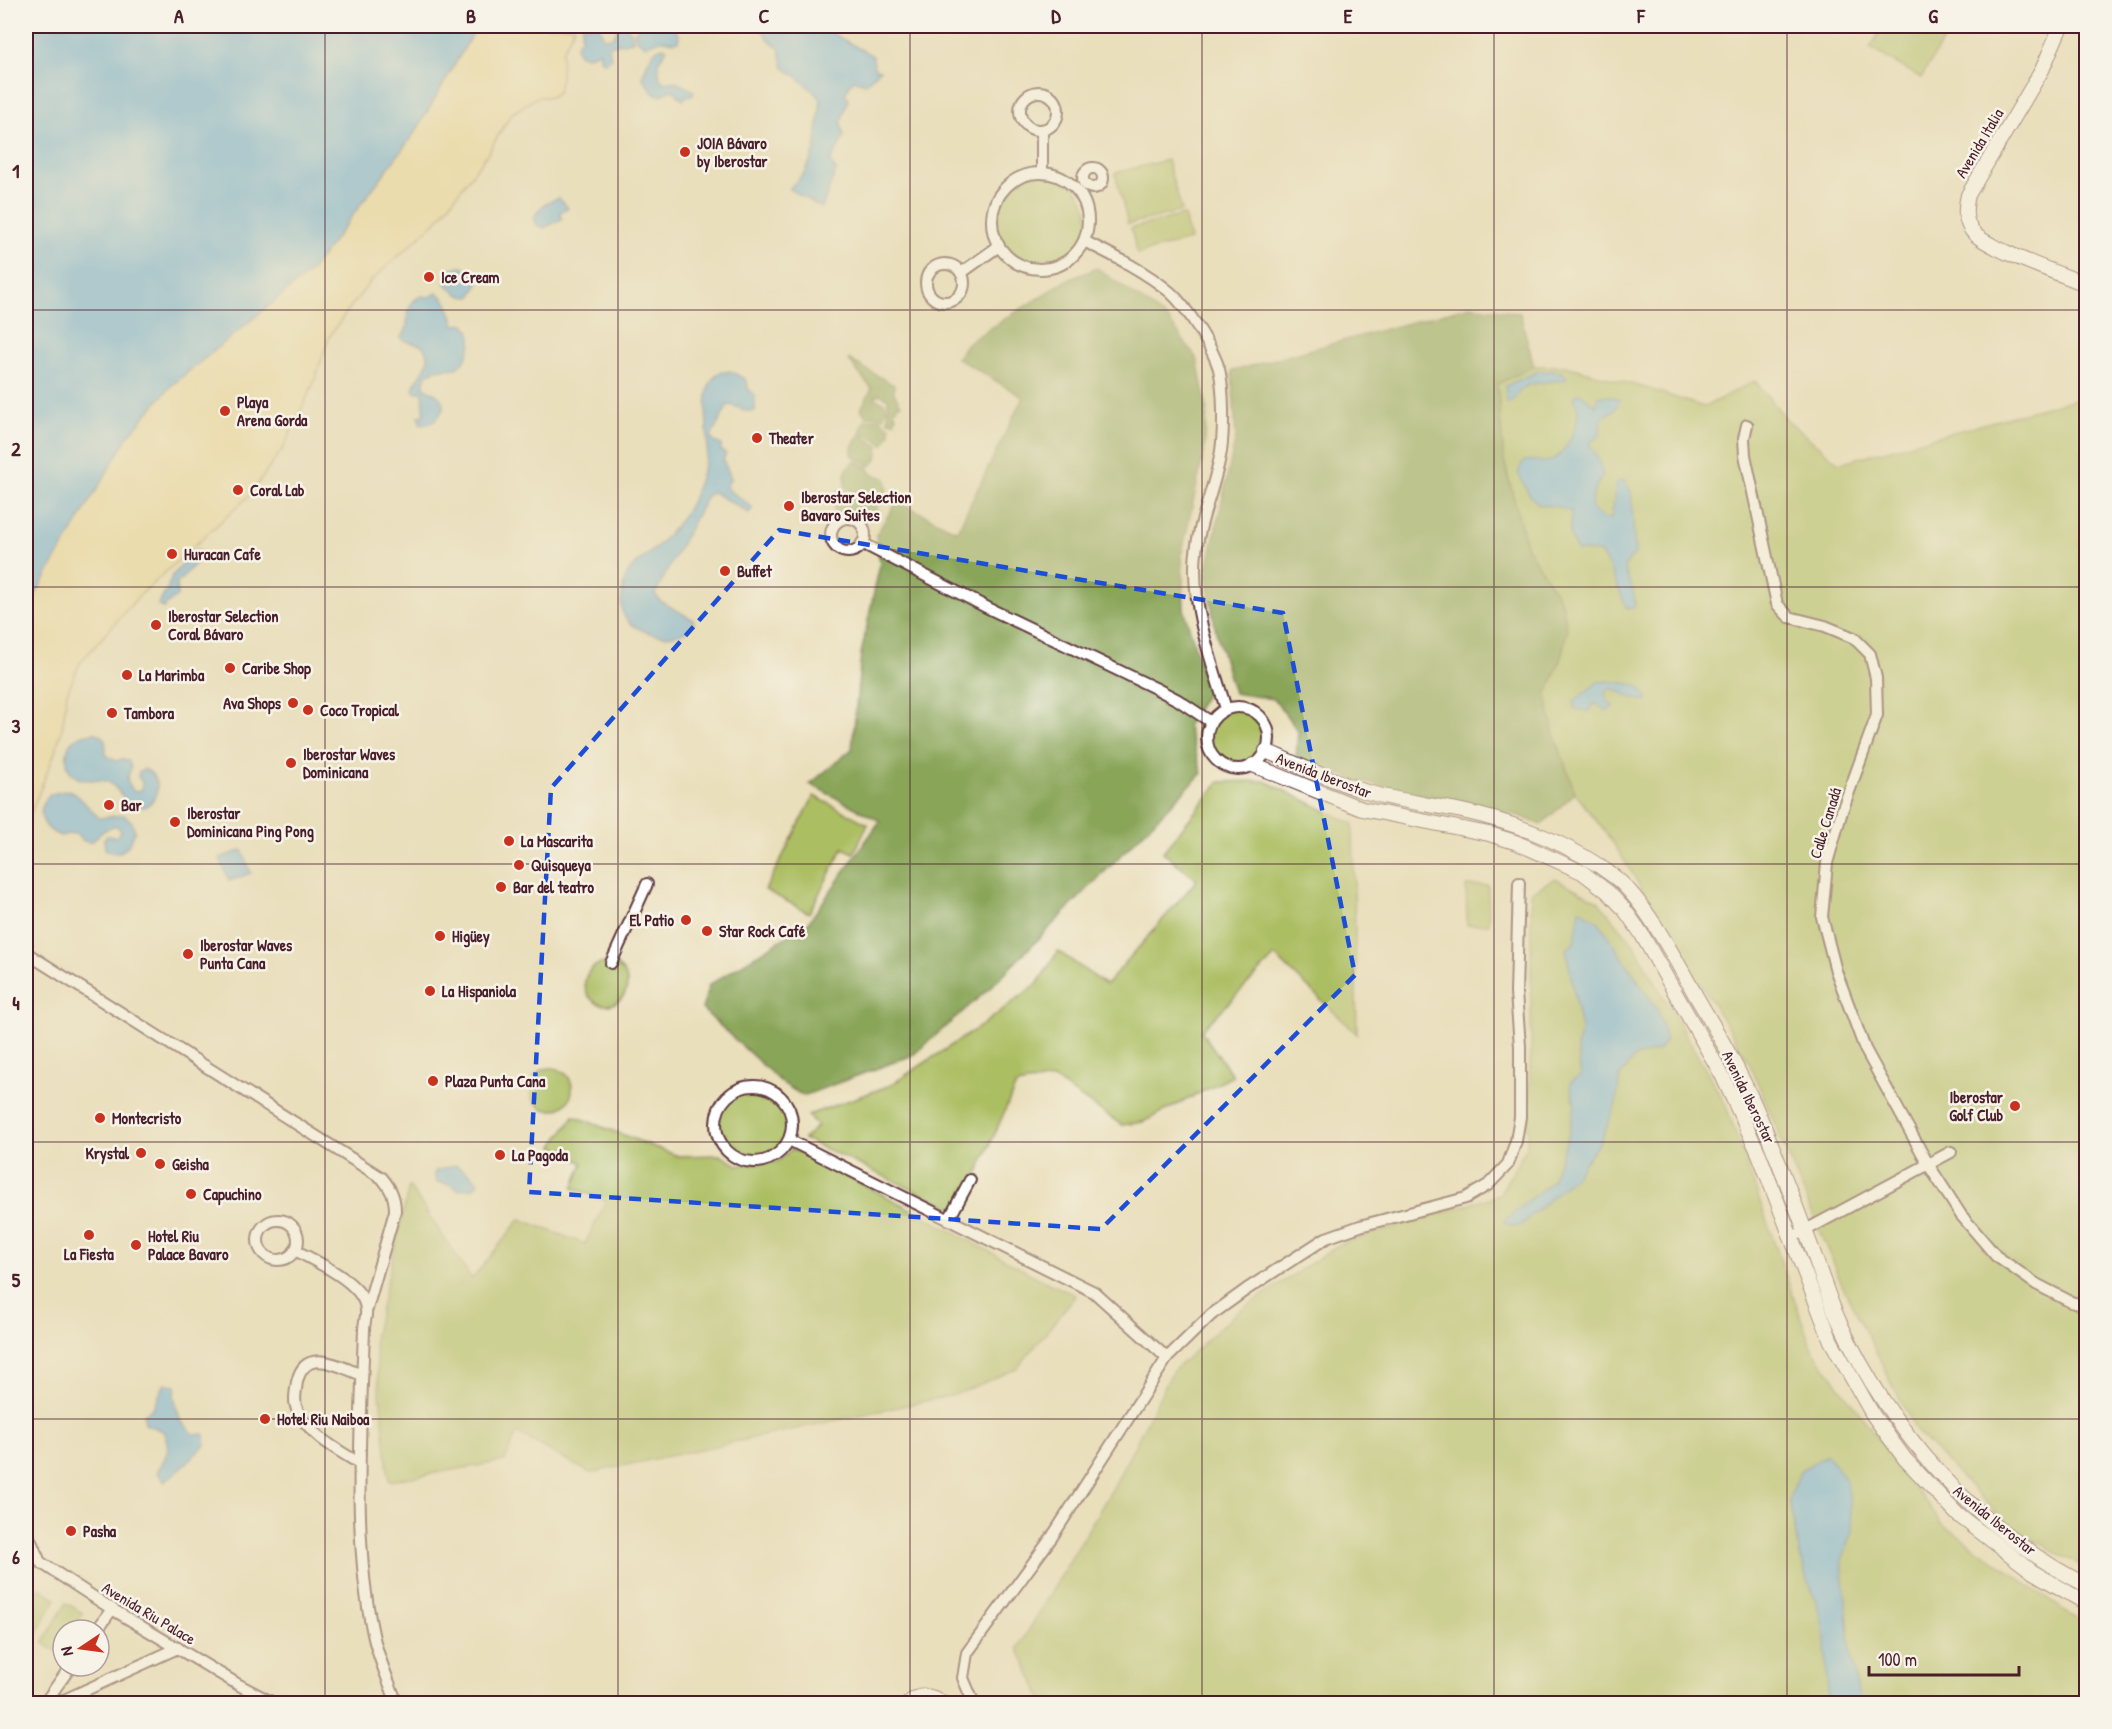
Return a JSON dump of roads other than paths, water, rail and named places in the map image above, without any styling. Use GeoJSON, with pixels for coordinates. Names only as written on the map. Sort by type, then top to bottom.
{"type":"FeatureCollection","features":[{"type":"Feature","properties":{"kind":"street","name":"Avenida Italia"},"geometry":{"type":"LineString","coordinates":[[2061,26],[2042,70],[1968,195],[1965,213],[1971,230],[1986,243],[2086,284]]}},
{"type":"Feature","properties":{"kind":"street"},"geometry":{"type":"LineString","coordinates":[[1042,131],[1042,173]]}},
{"type":"Feature","properties":{"kind":"street"},"geometry":{"type":"LineString","coordinates":[[1034,172],[1042,173],[1050,173],[1081,187],[1088,217],[1084,241],[1070,259],[1056,267],[1040,270],[1024,267],[1010,259],[999,246],[993,231],[992,214],[997,199],[1006,186],[1019,177],[1034,172]]}},
{"type":"Feature","properties":{"kind":"street"},"geometry":{"type":"LineString","coordinates":[[1084,241],[1135,267],[1171,293],[1197,326],[1218,369],[1224,422],[1221,453],[1201,521],[1195,566],[1198,611],[1226,709]]}},
{"type":"Feature","properties":{"kind":"street"},"geometry":{"type":"LineString","coordinates":[[961,273],[999,246]]}},
{"type":"Feature","properties":{"kind":"street","name":"Calle Canadá"},"geometry":{"type":"LineString","coordinates":[[1747,425],[1744,438],[1745,455],[1777,604],[1789,617],[1824,626],[1854,638],[1870,654],[1876,678],[1877,715],[1842,811],[1827,863],[1822,916],[1836,971],[1865,1049],[1928,1164],[1961,1215],[1996,1256],[2036,1284],[2071,1302],[2086,1306]]}},
{"type":"Feature","properties":{"kind":"street"},"geometry":{"type":"LineString","coordinates":[[862,543],[988,608],[1163,692],[1210,722]]}},
{"type":"Feature","properties":{"kind":"street"},"geometry":{"type":"LineString","coordinates":[[1237,706],[1247,708],[1264,721],[1268,730],[1269,741],[1266,751],[1260,759],[1243,769],[1233,769],[1215,760],[1207,742],[1210,722],[1226,709],[1237,706]]}},
{"type":"Feature","properties":{"kind":"street","name":"Avenida Iberostar"},"geometry":{"type":"LineString","coordinates":[[1266,751],[1366,792],[1495,819],[1538,835],[1590,860],[1618,880],[1641,907],[1674,958],[1735,1065],[1806,1231],[1839,1322],[1886,1406],[1918,1450],[1988,1520],[2036,1555],[2086,1585]]}},
{"type":"Feature","properties":{"kind":"street","name":"Avenida Iberostar"},"geometry":{"type":"LineString","coordinates":[[1252,765],[1362,809],[1489,834],[1515,842],[1582,872],[1608,892],[1624,909],[1641,933],[1722,1075],[1759,1154],[1822,1322],[1834,1349],[1873,1415],[1905,1459],[1958,1515],[2033,1572],[2086,1603]]}},
{"type":"Feature","properties":{"kind":"street"},"geometry":{"type":"LineString","coordinates":[[974,1704],[963,1678],[967,1653],[1052,1537],[1167,1358],[1211,1315],[1326,1238],[1360,1226],[1466,1198],[1488,1185],[1508,1164],[1516,1141],[1520,1117],[1520,1046],[1516,993],[1519,883]]}},
{"type":"Feature","properties":{"kind":"street"},"geometry":{"type":"LineString","coordinates":[[611,963],[647,884]]}},
{"type":"Feature","properties":{"kind":"street"},"geometry":{"type":"LineString","coordinates":[[28,954],[382,1178],[392,1191],[395,1211],[367,1309],[364,1329],[359,1463],[363,1565],[370,1616],[374,1637],[397,1704]]}},
{"type":"Feature","properties":{"kind":"street"},"geometry":{"type":"LineString","coordinates":[[744,1087],[767,1088],[777,1093],[790,1111],[792,1121],[789,1140],[775,1156],[765,1161],[743,1161],[725,1149],[718,1138],[717,1113],[723,1101],[732,1092],[744,1087]]}},
{"type":"Feature","properties":{"kind":"street"},"geometry":{"type":"LineString","coordinates":[[789,1140],[1094,1292],[1167,1358]]}},
{"type":"Feature","properties":{"kind":"street"},"geometry":{"type":"LineString","coordinates":[[1791,1238],[1951,1152]]}},
{"type":"Feature","properties":{"kind":"street"},"geometry":{"type":"LineString","coordinates":[[949,1220],[970,1180]]}},
{"type":"Feature","properties":{"kind":"street"},"geometry":{"type":"LineString","coordinates":[[295,1250],[353,1285],[367,1309]]}},
{"type":"Feature","properties":{"kind":"street"},"geometry":{"type":"LineString","coordinates":[[359,1463],[321,1439],[305,1423],[295,1404],[298,1377],[302,1369],[312,1361],[328,1362],[362,1375]]}},
{"type":"Feature","properties":{"kind":"street","name":"Avenida Riu Palace"},"geometry":{"type":"LineString","coordinates":[[26,1530],[40,1562],[112,1609],[275,1704]]}},
{"type":"Feature","properties":{"kind":"street"},"geometry":{"type":"LineString","coordinates":[[105,1618],[112,1609]]}},
{"type":"Feature","properties":{"kind":"street"},"geometry":{"type":"LineString","coordinates":[[45,1703],[64,1700],[178,1648]]}},
{"type":"Feature","properties":{"kind":"street"},"geometry":{"type":"LineString","coordinates":[[45,1703],[63,1678]]}},
{"type":"Feature","properties":{"kind":"street"},"geometry":{"type":"LineString","coordinates":[[908,1704],[919,1696],[927,1695],[935,1697],[944,1704]]}},
{"type":"Feature","properties":{"kind":"water"},"geometry":{"type":"Polygon","coordinates":[[[26,26],[477,26],[416,131],[310,272],[171,386],[128,436],[26,611],[26,26]]]}},
{"type":"Feature","properties":{"kind":"water"},"geometry":{"type":"Polygon","coordinates":[[[582,26],[599,26],[604,38],[613,37],[619,26],[625,26],[631,31],[633,41],[609,46],[611,58],[606,63],[600,59],[600,52],[588,56],[580,55],[576,49],[581,39],[582,26]]]}},
{"type":"Feature","properties":{"kind":"water"},"geometry":{"type":"Polygon","coordinates":[[[639,26],[673,26],[679,36],[678,41],[664,40],[646,46],[636,39],[634,33],[639,26]]]}},
{"type":"Feature","properties":{"kind":"water"},"geometry":{"type":"Polygon","coordinates":[[[760,26],[819,26],[873,56],[874,68],[880,70],[866,83],[853,80],[844,95],[849,98],[841,122],[844,137],[830,162],[836,170],[822,208],[789,189],[805,172],[815,150],[821,99],[798,77],[784,68],[779,48],[768,39],[760,26]]]}},
{"type":"Feature","properties":{"kind":"water"},"geometry":{"type":"Polygon","coordinates":[[[663,47],[667,49],[658,62],[660,78],[664,83],[674,81],[694,91],[692,96],[687,96],[683,100],[673,90],[661,95],[654,94],[642,77],[652,55],[663,47]]]}},
{"type":"Feature","properties":{"kind":"water"},"geometry":{"type":"Polygon","coordinates":[[[559,198],[568,208],[560,212],[562,219],[544,228],[537,225],[534,218],[538,211],[547,203],[559,198]]]}},
{"type":"Feature","properties":{"kind":"water"},"geometry":{"type":"Polygon","coordinates":[[[460,266],[468,270],[479,282],[471,297],[460,295],[445,283],[445,274],[460,266]]]}},
{"type":"Feature","properties":{"kind":"water"},"geometry":{"type":"Polygon","coordinates":[[[437,293],[446,302],[455,325],[465,324],[469,329],[471,341],[468,353],[457,368],[434,370],[426,375],[424,387],[439,396],[444,406],[435,420],[424,424],[420,423],[419,416],[424,415],[423,392],[415,392],[413,389],[426,367],[428,356],[423,346],[402,340],[401,337],[407,328],[408,311],[414,301],[421,296],[430,297],[437,293]]]}},
{"type":"Feature","properties":{"kind":"water"},"geometry":{"type":"Polygon","coordinates":[[[730,371],[745,379],[749,390],[755,395],[755,411],[728,405],[711,437],[713,441],[721,445],[721,451],[726,454],[723,460],[731,478],[727,485],[729,490],[753,508],[749,513],[713,492],[707,496],[655,594],[660,601],[694,620],[689,628],[681,633],[661,635],[650,633],[631,624],[623,615],[621,601],[623,585],[628,572],[672,531],[691,503],[707,451],[706,409],[709,388],[719,373],[730,371]]]}},
{"type":"Feature","properties":{"kind":"water"},"geometry":{"type":"Polygon","coordinates":[[[1539,371],[1561,372],[1566,376],[1566,380],[1529,385],[1507,403],[1505,386],[1539,371]]]}},
{"type":"Feature","properties":{"kind":"water"},"geometry":{"type":"Polygon","coordinates":[[[1580,393],[1596,406],[1599,396],[1611,396],[1620,400],[1614,411],[1601,418],[1600,435],[1589,443],[1599,461],[1603,475],[1594,490],[1591,508],[1604,519],[1611,519],[1617,482],[1623,480],[1631,491],[1635,553],[1624,567],[1633,590],[1635,607],[1627,609],[1600,552],[1578,551],[1572,542],[1570,523],[1572,512],[1555,506],[1539,505],[1529,494],[1518,473],[1523,462],[1530,460],[1547,462],[1553,460],[1564,449],[1573,433],[1577,418],[1578,409],[1574,397],[1580,393]]]}},
{"type":"Feature","properties":{"kind":"water"},"geometry":{"type":"Polygon","coordinates":[[[195,550],[199,551],[199,560],[177,583],[177,596],[163,608],[158,605],[172,576],[195,550]]]}},
{"type":"Feature","properties":{"kind":"water"},"geometry":{"type":"Polygon","coordinates":[[[1598,682],[1638,685],[1647,697],[1647,702],[1611,688],[1605,693],[1607,701],[1614,706],[1607,711],[1595,703],[1588,712],[1574,708],[1574,701],[1598,682]]]}},
{"type":"Feature","properties":{"kind":"water"},"geometry":{"type":"Polygon","coordinates":[[[95,733],[104,739],[106,755],[116,761],[121,759],[129,761],[131,767],[127,780],[133,791],[142,790],[142,782],[138,777],[139,772],[144,769],[155,778],[157,791],[148,805],[132,807],[110,783],[77,778],[70,772],[67,758],[70,744],[78,737],[95,733]]]}},
{"type":"Feature","properties":{"kind":"water"},"geometry":{"type":"Polygon","coordinates":[[[69,790],[99,818],[124,815],[132,822],[135,831],[128,846],[115,853],[105,849],[104,839],[107,836],[117,837],[121,831],[116,825],[103,831],[92,842],[87,842],[74,834],[61,836],[49,829],[41,812],[46,800],[51,794],[69,790]]]}},
{"type":"Feature","properties":{"kind":"water"},"geometry":{"type":"Polygon","coordinates":[[[242,850],[251,873],[229,881],[220,858],[242,850]]]}},
{"type":"Feature","properties":{"kind":"water"},"geometry":{"type":"Polygon","coordinates":[[[1580,909],[1599,922],[1659,1012],[1666,1040],[1659,1050],[1635,1057],[1620,1076],[1616,1104],[1601,1140],[1575,1176],[1520,1226],[1510,1226],[1504,1221],[1552,1181],[1568,1137],[1575,1106],[1570,1083],[1581,1075],[1577,1047],[1581,1030],[1566,949],[1575,942],[1580,909]]]}},
{"type":"Feature","properties":{"kind":"water"},"geometry":{"type":"Polygon","coordinates":[[[455,1165],[471,1174],[478,1182],[474,1188],[458,1190],[452,1185],[437,1182],[435,1171],[455,1165]]]}},
{"type":"Feature","properties":{"kind":"water"},"geometry":{"type":"Polygon","coordinates":[[[165,1383],[176,1386],[174,1396],[180,1420],[194,1434],[204,1434],[206,1444],[164,1481],[157,1472],[167,1452],[166,1438],[163,1431],[145,1424],[144,1414],[153,1408],[165,1383]]]}},
{"type":"Feature","properties":{"kind":"water"},"geometry":{"type":"Polygon","coordinates":[[[1827,1455],[1847,1481],[1853,1531],[1842,1560],[1851,1655],[1860,1703],[1825,1703],[1828,1696],[1824,1625],[1800,1557],[1789,1499],[1801,1470],[1827,1455]]]}},
{"type":"Feature","properties":{"kind":"place","name":"JOIA Bávaro by Iberostar"},"geometry":{"type":"Point","coordinates":[685,152]}},
{"type":"Feature","properties":{"kind":"place","name":"Ice Cream"},"geometry":{"type":"Point","coordinates":[429,277]}},
{"type":"Feature","properties":{"kind":"place","name":"Playa Arena Gorda"},"geometry":{"type":"Point","coordinates":[225,411]}},
{"type":"Feature","properties":{"kind":"place","name":"Theater"},"geometry":{"type":"Point","coordinates":[757,438]}},
{"type":"Feature","properties":{"kind":"place","name":"Coral Lab"},"geometry":{"type":"Point","coordinates":[238,490]}},
{"type":"Feature","properties":{"kind":"place","name":"Iberostar Selection Bavaro Suites"},"geometry":{"type":"Point","coordinates":[789,506]}},
{"type":"Feature","properties":{"kind":"place","name":"Huracan Cafe"},"geometry":{"type":"Point","coordinates":[172,554]}},
{"type":"Feature","properties":{"kind":"place","name":"Buffet"},"geometry":{"type":"Point","coordinates":[725,571]}},
{"type":"Feature","properties":{"kind":"place","name":"Iberostar Selection Coral Bávaro"},"geometry":{"type":"Point","coordinates":[156,625]}},
{"type":"Feature","properties":{"kind":"place","name":"Caribe Shop"},"geometry":{"type":"Point","coordinates":[230,668]}},
{"type":"Feature","properties":{"kind":"place","name":"La Marimba"},"geometry":{"type":"Point","coordinates":[127,675]}},
{"type":"Feature","properties":{"kind":"place","name":"Ava Shops"},"geometry":{"type":"Point","coordinates":[293,703]}},
{"type":"Feature","properties":{"kind":"place","name":"Coco Tropical"},"geometry":{"type":"Point","coordinates":[308,710]}},
{"type":"Feature","properties":{"kind":"place","name":"Tambora"},"geometry":{"type":"Point","coordinates":[112,713]}},
{"type":"Feature","properties":{"kind":"place","name":"Iberostar Waves Dominicana"},"geometry":{"type":"Point","coordinates":[291,763]}},
{"type":"Feature","properties":{"kind":"place","name":"Bar"},"geometry":{"type":"Point","coordinates":[109,805]}},
{"type":"Feature","properties":{"kind":"place","name":"Iberostar Dominicana Ping Pong"},"geometry":{"type":"Point","coordinates":[175,822]}},
{"type":"Feature","properties":{"kind":"place","name":"La Mascarita"},"geometry":{"type":"Point","coordinates":[509,841]}},
{"type":"Feature","properties":{"kind":"place","name":"Quisqueya"},"geometry":{"type":"Point","coordinates":[519,865]}},
{"type":"Feature","properties":{"kind":"place","name":"Bar del teatro"},"geometry":{"type":"Point","coordinates":[501,887]}},
{"type":"Feature","properties":{"kind":"place","name":"El Patio"},"geometry":{"type":"Point","coordinates":[686,920]}},
{"type":"Feature","properties":{"kind":"place","name":"Star Rock Café"},"geometry":{"type":"Point","coordinates":[707,931]}},
{"type":"Feature","properties":{"kind":"place","name":"Higüey"},"geometry":{"type":"Point","coordinates":[440,936]}},
{"type":"Feature","properties":{"kind":"place","name":"Iberostar Waves Punta Cana"},"geometry":{"type":"Point","coordinates":[188,954]}},
{"type":"Feature","properties":{"kind":"place","name":"La Hispaniola"},"geometry":{"type":"Point","coordinates":[430,991]}},
{"type":"Feature","properties":{"kind":"place","name":"Plaza Punta Cana"},"geometry":{"type":"Point","coordinates":[433,1081]}},
{"type":"Feature","properties":{"kind":"place","name":"Iberostar Golf Club"},"geometry":{"type":"Point","coordinates":[2015,1106]}},
{"type":"Feature","properties":{"kind":"place","name":"Montecristo"},"geometry":{"type":"Point","coordinates":[100,1118]}},
{"type":"Feature","properties":{"kind":"place","name":"Krystal"},"geometry":{"type":"Point","coordinates":[141,1153]}},
{"type":"Feature","properties":{"kind":"place","name":"La Pagoda"},"geometry":{"type":"Point","coordinates":[500,1155]}},
{"type":"Feature","properties":{"kind":"place","name":"Geisha"},"geometry":{"type":"Point","coordinates":[160,1164]}},
{"type":"Feature","properties":{"kind":"place","name":"Capuchino"},"geometry":{"type":"Point","coordinates":[191,1194]}},
{"type":"Feature","properties":{"kind":"place","name":"La Fiesta"},"geometry":{"type":"Point","coordinates":[89,1235]}},
{"type":"Feature","properties":{"kind":"place","name":"Hotel Riu Palace Bavaro"},"geometry":{"type":"Point","coordinates":[136,1245]}},
{"type":"Feature","properties":{"kind":"place","name":"Hotel Riu Naiboa"},"geometry":{"type":"Point","coordinates":[265,1419]}},
{"type":"Feature","properties":{"kind":"place","name":"Pasha"},"geometry":{"type":"Point","coordinates":[71,1531]}}]}
